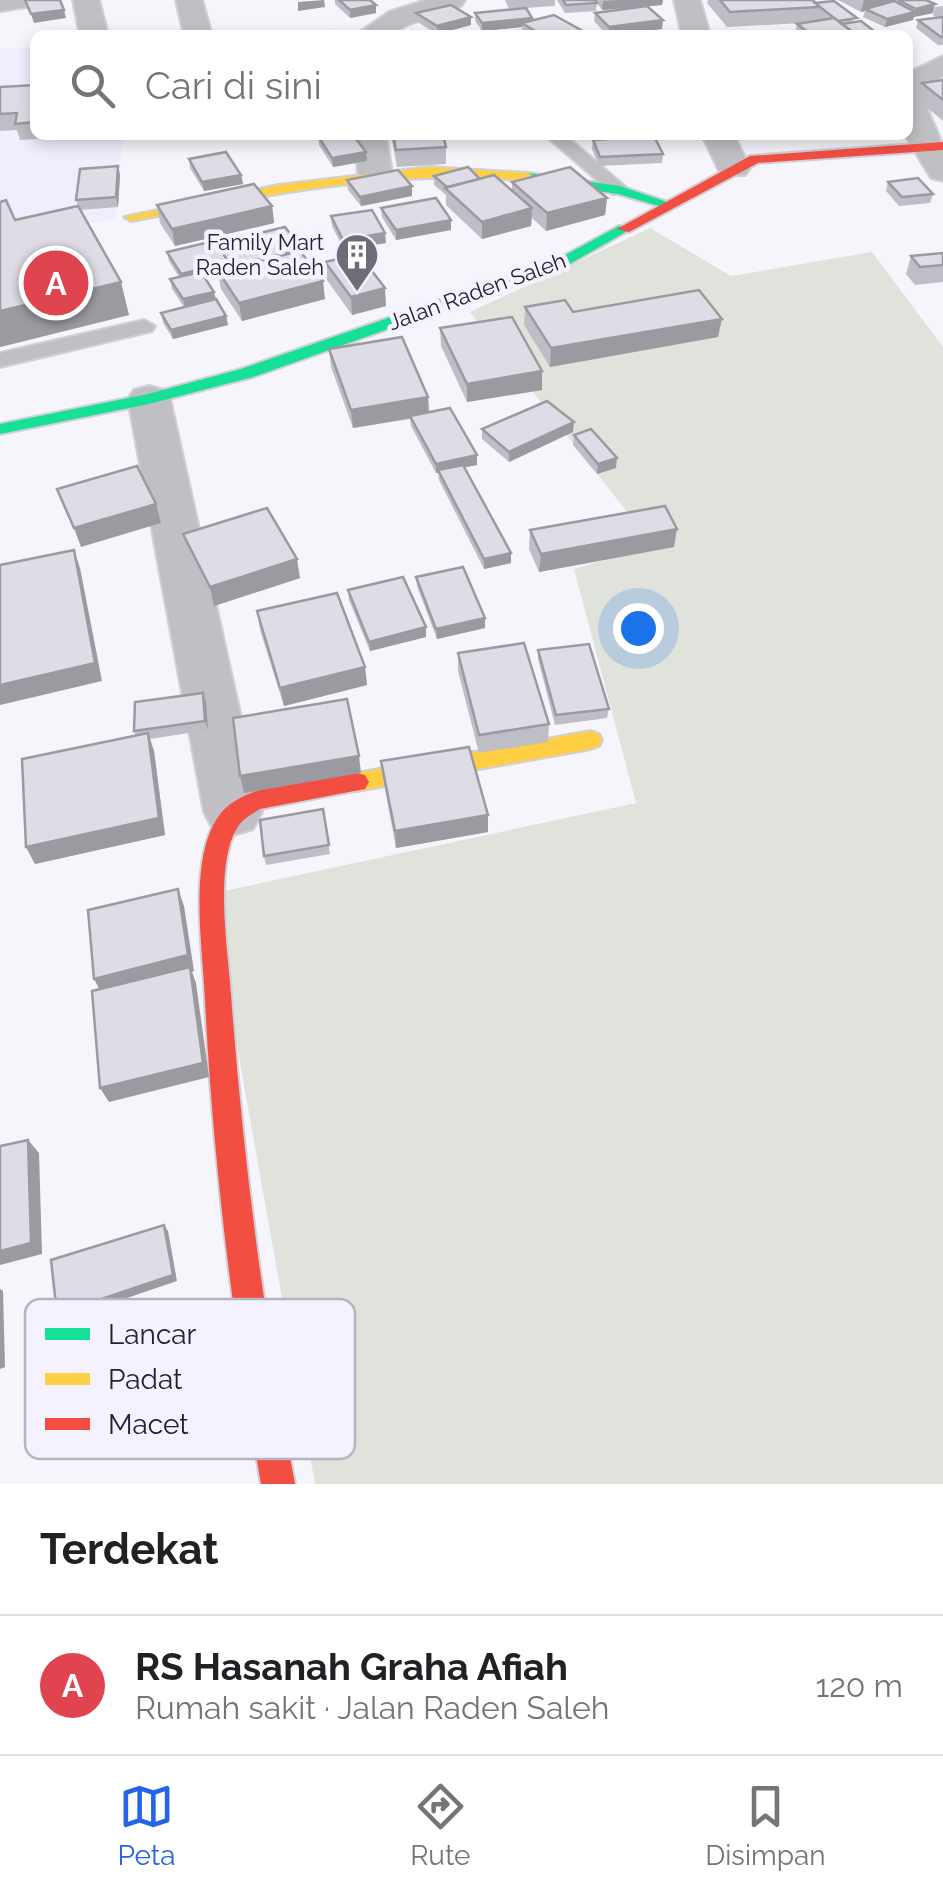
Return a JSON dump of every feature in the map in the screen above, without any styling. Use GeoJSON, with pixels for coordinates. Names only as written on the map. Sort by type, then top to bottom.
{"type":"FeatureCollection","features":[{"type":"Feature","properties":{"kind":"street"},"geometry":{"type":"LineString","coordinates":[[0,4],[24,0]]}},
{"type":"Feature","properties":{"kind":"street"},"geometry":{"type":"LineString","coordinates":[[86,0],[93,30]]}},
{"type":"Feature","properties":{"kind":"street"},"geometry":{"type":"LineString","coordinates":[[189,0],[197,30]]}},
{"type":"Feature","properties":{"kind":"street"},"geometry":{"type":"LineString","coordinates":[[379,30],[399,18],[452,0]]}},
{"type":"Feature","properties":{"kind":"street"},"geometry":{"type":"LineString","coordinates":[[694,1],[696,30]]}},
{"type":"Feature","properties":{"kind":"street"},"geometry":{"type":"LineString","coordinates":[[913,88],[919,77],[943,64]]}},
{"type":"Feature","properties":{"kind":"street"},"geometry":{"type":"LineString","coordinates":[[913,120],[937,155]]}},
{"type":"Feature","properties":{"kind":"street"},"geometry":{"type":"LineString","coordinates":[[371,140],[375,172]]}},
{"type":"Feature","properties":{"kind":"street"},"geometry":{"type":"LineString","coordinates":[[720,140],[733,168]]}},
{"type":"Feature","properties":{"kind":"street","name":"Jalan Raden Saleh"},"geometry":{"type":"LineString","coordinates":[[0,429],[150,399],[247,372],[470,298],[562,262],[733,168],[772,157],[937,155]]}},
{"type":"Feature","properties":{"kind":"street"},"geometry":{"type":"LineString","coordinates":[[132,217],[375,172],[504,173],[620,190],[668,205]]}},
{"type":"Feature","properties":{"kind":"street"},"geometry":{"type":"LineString","coordinates":[[150,399],[234,812]]}},
{"type":"Feature","properties":{"kind":"street"},"geometry":{"type":"LineString","coordinates":[[244,1299],[223,1124],[217,874],[224,830],[234,812],[255,800],[292,792],[590,740]]}},
{"type":"Feature","properties":{"kind":"street"},"geometry":{"type":"LineString","coordinates":[[273,1459],[278,1484]]}},
{"type":"Feature","properties":{"kind":"lane"},"geometry":{"type":"LineString","coordinates":[[560,140],[620,190]]}},
{"type":"Feature","properties":{"kind":"lane"},"geometry":{"type":"LineString","coordinates":[[0,360],[144,326]]}},
{"type":"Feature","properties":{"kind":"shaded area"},"geometry":{"type":"Polygon","coordinates":[[[0,48],[30,48],[30,140],[123,140],[115,220],[0,232],[0,48]]]}},
{"type":"Feature","properties":{"kind":"shaded area"},"geometry":{"type":"Polygon","coordinates":[[[650,228],[731,276],[872,252],[943,347],[943,1484],[315,1484],[311,1459],[355,1459],[355,1299],[282,1299],[210,894],[636,803],[574,569],[653,545],[470,312],[650,228]]]}},
{"type":"Feature","properties":{"kind":"building"},"geometry":{"type":"Polygon","coordinates":[[[25,0],[60,0],[64,10],[31,14],[25,0]]]}},
{"type":"Feature","properties":{"kind":"building"},"geometry":{"type":"Polygon","coordinates":[[[339,0],[370,0],[376,5],[350,10],[339,0]]]}},
{"type":"Feature","properties":{"kind":"building"},"geometry":{"type":"Polygon","coordinates":[[[563,0],[595,0],[597,3],[566,5],[563,0]]]}},
{"type":"Feature","properties":{"kind":"building"},"geometry":{"type":"Polygon","coordinates":[[[720,0],[813,0],[819,7],[730,12],[720,0]]]}},
{"type":"Feature","properties":{"kind":"building"},"geometry":{"type":"Polygon","coordinates":[[[898,0],[926,0],[935,4],[916,9],[898,0]]]}},
{"type":"Feature","properties":{"kind":"building"},"geometry":{"type":"Polygon","coordinates":[[[834,1],[857,18],[838,21],[815,3],[834,1]]]}},
{"type":"Feature","properties":{"kind":"building"},"geometry":{"type":"Polygon","coordinates":[[[894,1],[915,12],[887,19],[865,9],[894,1]]]}},
{"type":"Feature","properties":{"kind":"building"},"geometry":{"type":"Polygon","coordinates":[[[451,5],[471,17],[437,26],[416,13],[451,5]]]}},
{"type":"Feature","properties":{"kind":"building"},"geometry":{"type":"Polygon","coordinates":[[[647,6],[663,20],[609,27],[595,13],[647,6]]]}},
{"type":"Feature","properties":{"kind":"building"},"geometry":{"type":"Polygon","coordinates":[[[526,8],[532,18],[482,23],[475,13],[526,8]]]}},
{"type":"Feature","properties":{"kind":"building"},"geometry":{"type":"Polygon","coordinates":[[[554,15],[581,30],[534,30],[522,23],[554,15]]]}},
{"type":"Feature","properties":{"kind":"building"},"geometry":{"type":"Polygon","coordinates":[[[943,17],[941,37],[918,20],[943,17]]]}},
{"type":"Feature","properties":{"kind":"building"},"geometry":{"type":"Polygon","coordinates":[[[834,18],[850,30],[805,30],[797,24],[834,18]]]}},
{"type":"Feature","properties":{"kind":"building"},"geometry":{"type":"Polygon","coordinates":[[[861,21],[873,30],[850,30],[842,24],[861,21]]]}},
{"type":"Feature","properties":{"kind":"building"},"geometry":{"type":"Polygon","coordinates":[[[943,80],[943,100],[922,83],[943,80]]]}},
{"type":"Feature","properties":{"kind":"building"},"geometry":{"type":"Polygon","coordinates":[[[30,85],[30,122],[15,124],[17,113],[0,114],[0,87],[30,85]]]}},
{"type":"Feature","properties":{"kind":"building"},"geometry":{"type":"Polygon","coordinates":[[[321,140],[357,140],[366,152],[332,158],[321,140]]]}},
{"type":"Feature","properties":{"kind":"building"},"geometry":{"type":"Polygon","coordinates":[[[394,140],[444,140],[446,147],[396,150],[394,140]]]}},
{"type":"Feature","properties":{"kind":"building"},"geometry":{"type":"Polygon","coordinates":[[[593,140],[656,140],[663,154],[600,157],[593,140]]]}},
{"type":"Feature","properties":{"kind":"building"},"geometry":{"type":"Polygon","coordinates":[[[226,152],[241,175],[202,182],[189,159],[226,152]]]}},
{"type":"Feature","properties":{"kind":"building"},"geometry":{"type":"Polygon","coordinates":[[[118,166],[116,197],[76,200],[80,169],[118,166]]]}},
{"type":"Feature","properties":{"kind":"building"},"geometry":{"type":"Polygon","coordinates":[[[468,167],[480,179],[447,187],[434,176],[468,167]]]}},
{"type":"Feature","properties":{"kind":"building"},"geometry":{"type":"Polygon","coordinates":[[[570,167],[607,198],[547,213],[512,182],[570,167]]]}},
{"type":"Feature","properties":{"kind":"building"},"geometry":{"type":"Polygon","coordinates":[[[398,170],[412,186],[360,197],[347,180],[398,170]]]}},
{"type":"Feature","properties":{"kind":"building"},"geometry":{"type":"Polygon","coordinates":[[[494,175],[532,208],[482,222],[445,188],[494,175]]]}},
{"type":"Feature","properties":{"kind":"building"},"geometry":{"type":"Polygon","coordinates":[[[918,178],[933,194],[902,197],[888,182],[918,178]]]}},
{"type":"Feature","properties":{"kind":"building"},"geometry":{"type":"Polygon","coordinates":[[[254,184],[272,206],[172,229],[157,205],[254,184]]]}},
{"type":"Feature","properties":{"kind":"building"},"geometry":{"type":"Polygon","coordinates":[[[436,198],[451,220],[396,230],[381,208],[436,198]]]}},
{"type":"Feature","properties":{"kind":"building"},"geometry":{"type":"Polygon","coordinates":[[[6,200],[15,220],[78,206],[121,282],[0,311],[0,202],[6,200]]]}},
{"type":"Feature","properties":{"kind":"building"},"geometry":{"type":"Polygon","coordinates":[[[372,210],[385,233],[343,240],[331,216],[372,210]]]}},
{"type":"Feature","properties":{"kind":"building"},"geometry":{"type":"Polygon","coordinates":[[[285,227],[302,249],[238,264],[222,242],[285,227]]]}},
{"type":"Feature","properties":{"kind":"building"},"geometry":{"type":"Polygon","coordinates":[[[214,241],[229,262],[181,274],[167,252],[214,241]]]}},
{"type":"Feature","properties":{"kind":"building"},"geometry":{"type":"Polygon","coordinates":[[[300,251],[323,281],[239,303],[218,271],[300,251]]]}},
{"type":"Feature","properties":{"kind":"building"},"geometry":{"type":"Polygon","coordinates":[[[943,253],[943,265],[920,267],[911,256],[943,253]]]}},
{"type":"Feature","properties":{"kind":"building"},"geometry":{"type":"Polygon","coordinates":[[[359,254],[385,288],[351,297],[325,262],[359,254]]]}},
{"type":"Feature","properties":{"kind":"building"},"geometry":{"type":"Polygon","coordinates":[[[201,272],[214,292],[183,299],[170,279],[201,272]]]}},
{"type":"Feature","properties":{"kind":"building"},"geometry":{"type":"Polygon","coordinates":[[[699,290],[722,319],[551,348],[525,307],[565,300],[573,312],[699,290]]]}},
{"type":"Feature","properties":{"kind":"building"},"geometry":{"type":"Polygon","coordinates":[[[216,299],[226,316],[171,330],[161,313],[216,299]]]}},
{"type":"Feature","properties":{"kind":"building"},"geometry":{"type":"Polygon","coordinates":[[[512,317],[542,371],[467,384],[440,328],[512,317]]]}},
{"type":"Feature","properties":{"kind":"building"},"geometry":{"type":"Polygon","coordinates":[[[402,337],[428,397],[351,410],[329,349],[402,337]]]}},
{"type":"Feature","properties":{"kind":"building"},"geometry":{"type":"Polygon","coordinates":[[[547,401],[574,422],[509,452],[482,429],[547,401]]]}},
{"type":"Feature","properties":{"kind":"building"},"geometry":{"type":"Polygon","coordinates":[[[450,408],[477,455],[436,464],[410,416],[450,408]]]}},
{"type":"Feature","properties":{"kind":"building"},"geometry":{"type":"Polygon","coordinates":[[[591,429],[617,458],[598,464],[574,435],[591,429]]]}},
{"type":"Feature","properties":{"kind":"building"},"geometry":{"type":"Polygon","coordinates":[[[463,465],[511,553],[484,559],[438,470],[463,465]]]}},
{"type":"Feature","properties":{"kind":"building"},"geometry":{"type":"Polygon","coordinates":[[[137,466],[156,504],[74,528],[57,489],[137,466]]]}},
{"type":"Feature","properties":{"kind":"building"},"geometry":{"type":"Polygon","coordinates":[[[665,506],[677,529],[541,554],[530,530],[665,506]]]}},
{"type":"Feature","properties":{"kind":"building"},"geometry":{"type":"Polygon","coordinates":[[[267,508],[297,559],[210,587],[183,534],[267,508]]]}},
{"type":"Feature","properties":{"kind":"building"},"geometry":{"type":"Polygon","coordinates":[[[74,550],[95,663],[0,685],[0,565],[74,550]]]}},
{"type":"Feature","properties":{"kind":"building"},"geometry":{"type":"Polygon","coordinates":[[[463,567],[485,618],[436,629],[416,577],[463,567]]]}},
{"type":"Feature","properties":{"kind":"building"},"geometry":{"type":"Polygon","coordinates":[[[403,577],[426,627],[369,642],[348,590],[403,577]]]}},
{"type":"Feature","properties":{"kind":"building"},"geometry":{"type":"Polygon","coordinates":[[[337,593],[365,667],[280,688],[257,611],[337,593]]]}},
{"type":"Feature","properties":{"kind":"building"},"geometry":{"type":"Polygon","coordinates":[[[524,643],[549,724],[479,735],[458,653],[524,643]]]}},
{"type":"Feature","properties":{"kind":"building"},"geometry":{"type":"Polygon","coordinates":[[[589,644],[609,709],[556,715],[538,650],[589,644]]]}},
{"type":"Feature","properties":{"kind":"building"},"geometry":{"type":"Polygon","coordinates":[[[203,693],[205,721],[134,731],[135,702],[203,693]]]}},
{"type":"Feature","properties":{"kind":"building"},"geometry":{"type":"Polygon","coordinates":[[[347,699],[359,756],[240,776],[233,718],[347,699]]]}},
{"type":"Feature","properties":{"kind":"building"},"geometry":{"type":"Polygon","coordinates":[[[148,733],[159,818],[26,847],[22,759],[148,733]]]}},
{"type":"Feature","properties":{"kind":"building"},"geometry":{"type":"Polygon","coordinates":[[[469,747],[488,815],[395,831],[381,761],[469,747]]]}},
{"type":"Feature","properties":{"kind":"building"},"geometry":{"type":"Polygon","coordinates":[[[323,809],[329,845],[264,856],[260,820],[323,809]]]}},
{"type":"Feature","properties":{"kind":"building"},"geometry":{"type":"Polygon","coordinates":[[[178,889],[188,955],[94,979],[88,910],[178,889]]]}},
{"type":"Feature","properties":{"kind":"building"},"geometry":{"type":"Polygon","coordinates":[[[190,967],[203,1063],[100,1088],[92,991],[190,967]]]}},
{"type":"Feature","properties":{"kind":"building"},"geometry":{"type":"Polygon","coordinates":[[[28,1140],[31,1243],[0,1251],[0,1146],[28,1140]]]}},
{"type":"Feature","properties":{"kind":"building"},"geometry":{"type":"Polygon","coordinates":[[[164,1225],[173,1275],[102,1299],[55,1299],[51,1260],[164,1225]]]}},
{"type":"Feature","properties":{"kind":"traffic: fast"},"geometry":{"type":"LineString","coordinates":[[528,177],[620,190],[669,205]]}},
{"type":"Feature","properties":{"kind":"traffic: fast"},"geometry":{"type":"LineString","coordinates":[[0,429],[149,399],[247,373],[563,262],[624,229]]}},
{"type":"Feature","properties":{"kind":"traffic: slow"},"geometry":{"type":"LineString","coordinates":[[131,217],[379,175],[478,172],[528,177]]}},
{"type":"Feature","properties":{"kind":"traffic: slow"},"geometry":{"type":"LineString","coordinates":[[357,782],[591,740]]}},
{"type":"Feature","properties":{"kind":"traffic: jam"},"geometry":{"type":"LineString","coordinates":[[624,229],[755,159],[943,146]]}},
{"type":"Feature","properties":{"kind":"traffic: jam"},"geometry":{"type":"LineString","coordinates":[[248,1299],[232,1177],[222,1053],[213,890],[218,850],[225,826],[255,800],[357,782]]}},
{"type":"Feature","properties":{"kind":"traffic: jam"},"geometry":{"type":"LineString","coordinates":[[274,1459],[278,1484]]}},
{"type":"Feature","properties":{"kind":"place","name":"RS Hasanah Graha Afiah"},"geometry":{"type":"Point","coordinates":[56,283]}},
{"type":"Feature","properties":{"kind":"place","name":"Family Mart Raden Saleh"},"geometry":{"type":"Point","coordinates":[357,293]}}]}
